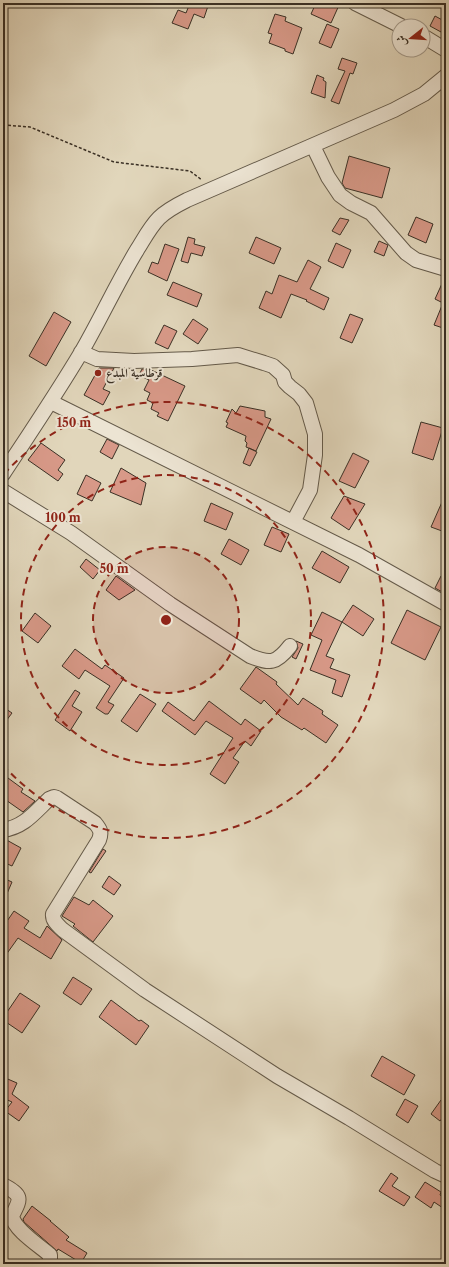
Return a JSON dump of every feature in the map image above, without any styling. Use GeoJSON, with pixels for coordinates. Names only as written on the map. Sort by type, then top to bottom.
{"type":"FeatureCollection","features":[{"type":"Feature","properties":{"kind":"street"},"geometry":{"type":"LineString","coordinates":[[354,3],[391,21]]}},
{"type":"Feature","properties":{"kind":"street"},"geometry":{"type":"LineString","coordinates":[[431,41],[446,50]]}},
{"type":"Feature","properties":{"kind":"street"},"geometry":{"type":"LineString","coordinates":[[3,474],[51,402],[105,310],[122,275],[155,222],[167,211],[187,200],[394,110],[424,94],[446,76]]}},
{"type":"Feature","properties":{"kind":"street"},"geometry":{"type":"LineString","coordinates":[[313,146],[328,177],[340,195],[370,213],[406,253],[416,260],[446,269]]}},
{"type":"Feature","properties":{"kind":"street"},"geometry":{"type":"LineString","coordinates":[[81,352],[96,359],[134,361],[185,360],[238,355],[273,366],[283,375],[285,382],[299,394],[306,403],[315,434],[315,456],[310,490],[293,522]]}},
{"type":"Feature","properties":{"kind":"street"},"geometry":{"type":"LineString","coordinates":[[51,402],[359,555],[446,604]]}},
{"type":"Feature","properties":{"kind":"street"},"geometry":{"type":"LineString","coordinates":[[3,491],[71,533],[170,604],[250,656],[264,662],[273,661],[283,654],[290,646]]}},
{"type":"Feature","properties":{"kind":"street"},"geometry":{"type":"LineString","coordinates":[[3,830],[11,829],[23,824],[49,799],[54,797],[95,824],[100,828],[101,834],[99,840],[53,914],[55,921],[63,930],[145,990],[277,1076],[435,1171],[446,1176]]}},
{"type":"Feature","properties":{"kind":"street"},"geometry":{"type":"LineString","coordinates":[[3,1186],[14,1191],[18,1196],[19,1201],[12,1216],[15,1225],[44,1252],[50,1255],[49,1264]]}},
{"type":"Feature","properties":{"kind":"path"},"geometry":{"type":"LineString","coordinates":[[3,125],[30,127],[114,162],[190,171],[213,189]]}},
{"type":"Feature","properties":{"kind":"building"},"geometry":{"type":"Polygon","coordinates":[[[190,3],[209,3],[204,18],[194,14],[188,29],[172,23],[178,10],[186,13],[190,3]]]}},
{"type":"Feature","properties":{"kind":"building"},"geometry":{"type":"Polygon","coordinates":[[[316,3],[340,3],[331,23],[311,14],[316,3]]]}},
{"type":"Feature","properties":{"kind":"building"},"geometry":{"type":"Polygon","coordinates":[[[275,14],[286,17],[285,21],[302,28],[293,54],[285,51],[285,49],[269,43],[272,34],[268,33],[275,14]]]}},
{"type":"Feature","properties":{"kind":"building"},"geometry":{"type":"Polygon","coordinates":[[[435,16],[446,22],[441,32],[431,27],[435,16]]]}},
{"type":"Feature","properties":{"kind":"building"},"geometry":{"type":"Polygon","coordinates":[[[327,24],[339,29],[331,48],[319,43],[327,24]]]}},
{"type":"Feature","properties":{"kind":"building"},"geometry":{"type":"Polygon","coordinates":[[[342,58],[357,63],[353,74],[350,73],[339,104],[331,101],[345,71],[338,69],[342,58]]]}},
{"type":"Feature","properties":{"kind":"building"},"geometry":{"type":"Polygon","coordinates":[[[317,75],[324,78],[323,80],[326,82],[325,98],[311,93],[317,75]]]}},
{"type":"Feature","properties":{"kind":"building"},"geometry":{"type":"Polygon","coordinates":[[[349,156],[390,168],[382,198],[345,188],[342,183],[349,156]]]}},
{"type":"Feature","properties":{"kind":"building"},"geometry":{"type":"Polygon","coordinates":[[[416,217],[433,224],[426,243],[408,235],[416,217]]]}},
{"type":"Feature","properties":{"kind":"building"},"geometry":{"type":"Polygon","coordinates":[[[340,218],[349,220],[340,235],[332,231],[340,218]]]}},
{"type":"Feature","properties":{"kind":"building"},"geometry":{"type":"Polygon","coordinates":[[[188,237],[195,239],[194,244],[205,247],[202,256],[191,253],[188,263],[181,261],[188,237]]]}},
{"type":"Feature","properties":{"kind":"building"},"geometry":{"type":"Polygon","coordinates":[[[256,237],[281,248],[274,264],[249,253],[256,237]]]}},
{"type":"Feature","properties":{"kind":"building"},"geometry":{"type":"Polygon","coordinates":[[[379,241],[388,245],[384,256],[374,252],[379,241]]]}},
{"type":"Feature","properties":{"kind":"building"},"geometry":{"type":"Polygon","coordinates":[[[336,243],[351,250],[343,268],[328,261],[336,243]]]}},
{"type":"Feature","properties":{"kind":"building"},"geometry":{"type":"Polygon","coordinates":[[[165,244],[179,249],[167,281],[148,272],[152,262],[158,264],[165,244]]]}},
{"type":"Feature","properties":{"kind":"building"},"geometry":{"type":"Polygon","coordinates":[[[308,260],[321,267],[310,289],[329,298],[324,310],[306,301],[307,300],[291,294],[281,318],[259,308],[266,291],[272,294],[279,275],[297,282],[308,260]]]}},
{"type":"Feature","properties":{"kind":"building"},"geometry":{"type":"Polygon","coordinates":[[[445,277],[446,329],[434,325],[443,303],[435,299],[445,277]]]}},
{"type":"Feature","properties":{"kind":"building"},"geometry":{"type":"Polygon","coordinates":[[[173,282],[202,294],[197,307],[167,295],[173,282]]]}},
{"type":"Feature","properties":{"kind":"building"},"geometry":{"type":"Polygon","coordinates":[[[54,312],[71,322],[46,366],[29,356],[54,312]]]}},
{"type":"Feature","properties":{"kind":"building"},"geometry":{"type":"Polygon","coordinates":[[[350,314],[363,319],[352,343],[340,338],[350,314]]]}},
{"type":"Feature","properties":{"kind":"building"},"geometry":{"type":"Polygon","coordinates":[[[193,319],[208,329],[198,344],[183,334],[193,319]]]}},
{"type":"Feature","properties":{"kind":"building"},"geometry":{"type":"Polygon","coordinates":[[[164,325],[177,331],[168,349],[155,343],[164,325]]]}},
{"type":"Feature","properties":{"kind":"building"},"geometry":{"type":"Polygon","coordinates":[[[99,368],[114,368],[103,389],[110,392],[103,405],[84,395],[99,368]]]}},
{"type":"Feature","properties":{"kind":"building"},"geometry":{"type":"Polygon","coordinates":[[[142,369],[149,369],[185,386],[168,421],[157,416],[159,413],[151,409],[153,403],[147,400],[150,393],[144,390],[149,380],[139,375],[142,369]]]}},
{"type":"Feature","properties":{"kind":"building"},"geometry":{"type":"Polygon","coordinates":[[[240,406],[265,411],[265,417],[271,419],[256,451],[246,447],[246,436],[226,427],[228,423],[226,422],[232,409],[236,413],[240,406]]]}},
{"type":"Feature","properties":{"kind":"building"},"geometry":{"type":"Polygon","coordinates":[[[421,422],[443,428],[433,460],[412,453],[421,422]]]}},
{"type":"Feature","properties":{"kind":"building"},"geometry":{"type":"Polygon","coordinates":[[[107,439],[119,445],[112,459],[100,452],[107,439]]]}},
{"type":"Feature","properties":{"kind":"building"},"geometry":{"type":"Polygon","coordinates":[[[41,443],[65,460],[58,470],[63,474],[58,481],[28,460],[41,443]]]}},
{"type":"Feature","properties":{"kind":"building"},"geometry":{"type":"Polygon","coordinates":[[[249,448],[257,452],[250,466],[243,463],[249,448]]]}},
{"type":"Feature","properties":{"kind":"building"},"geometry":{"type":"Polygon","coordinates":[[[353,453],[369,461],[355,488],[339,481],[353,453]]]}},
{"type":"Feature","properties":{"kind":"building"},"geometry":{"type":"Polygon","coordinates":[[[121,468],[146,483],[141,505],[110,492],[121,468]]]}},
{"type":"Feature","properties":{"kind":"building"},"geometry":{"type":"Polygon","coordinates":[[[86,475],[101,483],[92,501],[77,494],[86,475]]]}},
{"type":"Feature","properties":{"kind":"building"},"geometry":{"type":"Polygon","coordinates":[[[446,493],[446,522],[442,531],[431,527],[446,493]]]}},
{"type":"Feature","properties":{"kind":"building"},"geometry":{"type":"Polygon","coordinates":[[[344,496],[365,504],[349,530],[331,518],[344,496]]]}},
{"type":"Feature","properties":{"kind":"building"},"geometry":{"type":"Polygon","coordinates":[[[211,503],[233,513],[226,530],[204,521],[211,503]]]}},
{"type":"Feature","properties":{"kind":"building"},"geometry":{"type":"Polygon","coordinates":[[[272,527],[289,534],[281,552],[264,545],[272,527]]]}},
{"type":"Feature","properties":{"kind":"building"},"geometry":{"type":"Polygon","coordinates":[[[229,539],[249,550],[241,565],[221,554],[229,539]]]}},
{"type":"Feature","properties":{"kind":"building"},"geometry":{"type":"Polygon","coordinates":[[[322,551],[349,567],[340,583],[312,568],[322,551]]]}},
{"type":"Feature","properties":{"kind":"building"},"geometry":{"type":"Polygon","coordinates":[[[86,559],[100,570],[93,579],[80,567],[86,559]]]}},
{"type":"Feature","properties":{"kind":"building"},"geometry":{"type":"Polygon","coordinates":[[[116,576],[135,590],[119,600],[106,590],[116,576]]]}},
{"type":"Feature","properties":{"kind":"building"},"geometry":{"type":"Polygon","coordinates":[[[441,576],[446,579],[446,594],[435,588],[441,576]]]}},
{"type":"Feature","properties":{"kind":"building"},"geometry":{"type":"Polygon","coordinates":[[[353,605],[374,619],[363,636],[342,622],[353,605]]]}},
{"type":"Feature","properties":{"kind":"building"},"geometry":{"type":"Polygon","coordinates":[[[407,610],[441,627],[425,660],[391,643],[407,610]]]}},
{"type":"Feature","properties":{"kind":"building"},"geometry":{"type":"Polygon","coordinates":[[[322,612],[342,622],[326,656],[334,659],[330,668],[350,675],[342,697],[332,693],[336,680],[310,670],[322,640],[311,635],[322,612]]]}},
{"type":"Feature","properties":{"kind":"building"},"geometry":{"type":"Polygon","coordinates":[[[35,613],[51,626],[38,643],[22,631],[35,613]]]}},
{"type":"Feature","properties":{"kind":"building"},"geometry":{"type":"Polygon","coordinates":[[[296,641],[303,644],[296,659],[292,657],[298,648],[296,641]]]}},
{"type":"Feature","properties":{"kind":"building"},"geometry":{"type":"Polygon","coordinates":[[[75,649],[102,669],[105,665],[124,678],[108,702],[114,705],[108,714],[105,714],[96,708],[110,686],[85,670],[79,679],[62,666],[75,649]]]}},
{"type":"Feature","properties":{"kind":"building"},"geometry":{"type":"Polygon","coordinates":[[[256,667],[277,682],[276,684],[298,705],[303,698],[323,711],[322,714],[338,725],[326,743],[304,728],[302,730],[281,717],[264,700],[261,704],[240,689],[256,667]]]}},
{"type":"Feature","properties":{"kind":"building"},"geometry":{"type":"Polygon","coordinates":[[[75,690],[80,693],[72,706],[82,712],[70,731],[55,720],[75,690]]]}},
{"type":"Feature","properties":{"kind":"building"},"geometry":{"type":"Polygon","coordinates":[[[140,694],[156,704],[137,732],[121,721],[140,694]]]}},
{"type":"Feature","properties":{"kind":"building"},"geometry":{"type":"Polygon","coordinates":[[[209,701],[241,725],[245,719],[261,731],[251,746],[245,741],[233,758],[239,762],[225,784],[210,774],[233,738],[206,721],[195,735],[162,711],[168,702],[194,721],[209,701]]]}},
{"type":"Feature","properties":{"kind":"building"},"geometry":{"type":"Polygon","coordinates":[[[3,707],[12,713],[3,725],[3,707]]]}},
{"type":"Feature","properties":{"kind":"building"},"geometry":{"type":"Polygon","coordinates":[[[8,778],[23,789],[21,792],[35,801],[23,812],[3,798],[3,785],[8,778]]]}},
{"type":"Feature","properties":{"kind":"building"},"geometry":{"type":"Polygon","coordinates":[[[3,838],[21,848],[12,866],[3,862],[3,838]]]}},
{"type":"Feature","properties":{"kind":"building"},"geometry":{"type":"Polygon","coordinates":[[[103,849],[106,851],[91,873],[89,872],[103,849]]]}},
{"type":"Feature","properties":{"kind":"building"},"geometry":{"type":"Polygon","coordinates":[[[109,876],[121,885],[114,895],[102,887],[109,876]]]}},
{"type":"Feature","properties":{"kind":"building"},"geometry":{"type":"Polygon","coordinates":[[[3,878],[12,882],[3,903],[3,878]]]}},
{"type":"Feature","properties":{"kind":"building"},"geometry":{"type":"Polygon","coordinates":[[[74,897],[89,905],[93,900],[113,916],[93,942],[73,926],[75,924],[62,916],[74,897]]]}},
{"type":"Feature","properties":{"kind":"building"},"geometry":{"type":"Polygon","coordinates":[[[14,911],[29,921],[24,928],[40,938],[47,926],[62,940],[51,959],[18,938],[3,959],[3,927],[14,911]]]}},
{"type":"Feature","properties":{"kind":"building"},"geometry":{"type":"Polygon","coordinates":[[[73,977],[92,989],[81,1005],[63,993],[73,977]]]}},
{"type":"Feature","properties":{"kind":"building"},"geometry":{"type":"Polygon","coordinates":[[[20,993],[40,1006],[22,1033],[3,1020],[20,993]]]}},
{"type":"Feature","properties":{"kind":"building"},"geometry":{"type":"Polygon","coordinates":[[[111,1000],[139,1021],[141,1020],[149,1026],[136,1045],[99,1017],[111,1000]]]}},
{"type":"Feature","properties":{"kind":"building"},"geometry":{"type":"Polygon","coordinates":[[[382,1056],[415,1075],[404,1095],[371,1076],[382,1056]]]}},
{"type":"Feature","properties":{"kind":"building"},"geometry":{"type":"Polygon","coordinates":[[[3,1077],[17,1083],[12,1094],[29,1107],[19,1121],[5,1111],[12,1102],[3,1098],[3,1077]]]}},
{"type":"Feature","properties":{"kind":"building"},"geometry":{"type":"Polygon","coordinates":[[[405,1099],[418,1106],[408,1123],[396,1115],[405,1099]]]}},
{"type":"Feature","properties":{"kind":"building"},"geometry":{"type":"Polygon","coordinates":[[[441,1100],[446,1104],[446,1113],[440,1121],[431,1114],[441,1100]]]}},
{"type":"Feature","properties":{"kind":"building"},"geometry":{"type":"Polygon","coordinates":[[[391,1173],[398,1178],[392,1186],[410,1197],[404,1206],[379,1191],[391,1173]]]}},
{"type":"Feature","properties":{"kind":"building"},"geometry":{"type":"Polygon","coordinates":[[[425,1182],[441,1192],[440,1195],[446,1199],[446,1210],[434,1202],[431,1208],[415,1197],[425,1182]]]}},
{"type":"Feature","properties":{"kind":"building"},"geometry":{"type":"Polygon","coordinates":[[[32,1206],[69,1237],[66,1240],[87,1253],[81,1263],[58,1249],[57,1251],[24,1222],[23,1219],[32,1206]]]}},
{"type":"Feature","properties":{"kind":"place","name":"قرطاسية المبدع"},"geometry":{"type":"Point","coordinates":[98,373]}}]}
